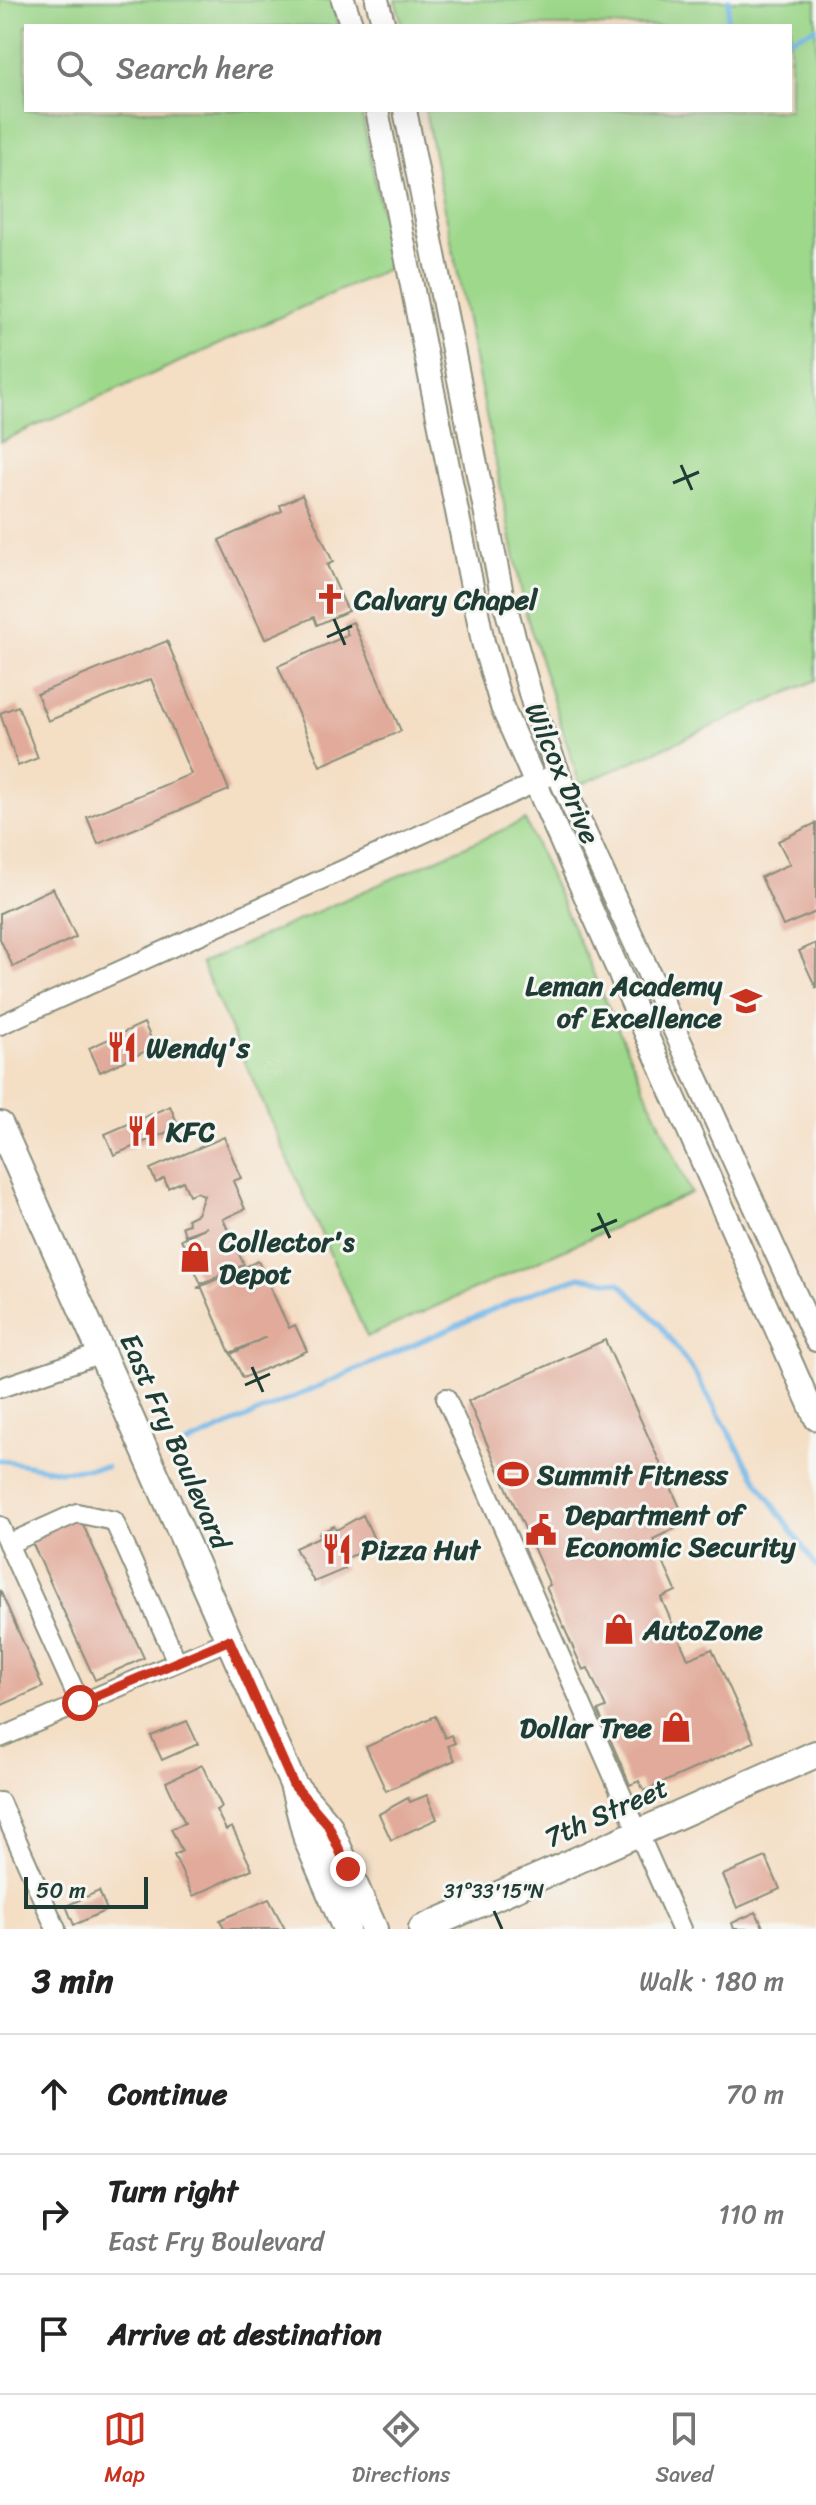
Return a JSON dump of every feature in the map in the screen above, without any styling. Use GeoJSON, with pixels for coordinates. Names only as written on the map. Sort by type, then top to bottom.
{"type":"FeatureCollection","features":[{"type":"Feature","properties":{"kind":"main road","name":"East Fry Boulevard"},"geometry":{"type":"LineString","coordinates":[[0,1125],[293,1784],[307,1839],[346,1929]]}},
{"type":"Feature","properties":{"kind":"main road","name":"7th Street"},"geometry":{"type":"LineString","coordinates":[[422,1929],[816,1754]]}},
{"type":"Feature","properties":{"kind":"main road","name":"East Fry Boulevard"},"geometry":{"type":"LineString","coordinates":[[293,1784],[328,1825],[374,1929]]}},
{"type":"Feature","properties":{"kind":"street"},"geometry":{"type":"LineString","coordinates":[[343,0],[351,24]]}},
{"type":"Feature","properties":{"kind":"street"},"geometry":{"type":"LineString","coordinates":[[377,0],[383,24]]}},
{"type":"Feature","properties":{"kind":"street","name":"Wilcox Drive"},"geometry":{"type":"LineString","coordinates":[[377,112],[483,642],[502,707],[816,1419]]}},
{"type":"Feature","properties":{"kind":"street","name":"Wilcox Drive"},"geometry":{"type":"LineString","coordinates":[[405,112],[502,594],[518,657],[559,772],[816,1340]]}},
{"type":"Feature","properties":{"kind":"street"},"geometry":{"type":"LineString","coordinates":[[0,1025],[559,772]]}},
{"type":"Feature","properties":{"kind":"street"},"geometry":{"type":"LineString","coordinates":[[0,1388],[102,1353]]}},
{"type":"Feature","properties":{"kind":"street"},"geometry":{"type":"LineString","coordinates":[[446,1398],[681,1929]]}},
{"type":"Feature","properties":{"kind":"street"},"geometry":{"type":"LineString","coordinates":[[8,1544],[77,1513],[114,1521],[177,1662]]}},
{"type":"Feature","properties":{"kind":"street"},"geometry":{"type":"LineString","coordinates":[[0,1526],[80,1703]]}},
{"type":"Feature","properties":{"kind":"street"},"geometry":{"type":"LineString","coordinates":[[0,1738],[229,1640]]}},
{"type":"Feature","properties":{"kind":"street"},"geometry":{"type":"LineString","coordinates":[[0,1802],[56,1929]]}},
{"type":"Feature","properties":{"kind":"green space"},"geometry":{"type":"Polygon","coordinates":[[[0,0],[331,0],[338,24],[24,24],[24,112],[361,112],[392,267],[0,442],[0,0]]]}},
{"type":"Feature","properties":{"kind":"green space"},"geometry":{"type":"Polygon","coordinates":[[[395,0],[816,0],[816,680],[580,785],[526,614],[425,112],[792,112],[792,24],[402,24],[395,0]]]}},
{"type":"Feature","properties":{"kind":"green space"},"geometry":{"type":"Polygon","coordinates":[[[525,820],[691,1193],[367,1337],[201,963],[525,820]]]}},
{"type":"Feature","properties":{"kind":"building"},"geometry":{"type":"Polygon","coordinates":[[[302,495],[333,562],[327,565],[348,611],[317,625],[314,617],[265,639],[219,540],[282,511],[280,505],[302,495]]]}},
{"type":"Feature","properties":{"kind":"building"},"geometry":{"type":"Polygon","coordinates":[[[353,622],[401,731],[320,766],[278,666],[348,635],[344,626],[353,622]]]}},
{"type":"Feature","properties":{"kind":"building"},"geometry":{"type":"Polygon","coordinates":[[[167,641],[229,790],[98,844],[87,817],[191,774],[151,679],[48,721],[37,694],[167,641]]]}},
{"type":"Feature","properties":{"kind":"building"},"geometry":{"type":"Polygon","coordinates":[[[18,706],[38,758],[18,766],[0,713],[18,706]]]}},
{"type":"Feature","properties":{"kind":"building"},"geometry":{"type":"Polygon","coordinates":[[[816,823],[816,912],[783,926],[761,877],[790,864],[778,841],[816,823]]]}},
{"type":"Feature","properties":{"kind":"building"},"geometry":{"type":"Polygon","coordinates":[[[53,888],[76,937],[13,967],[0,939],[0,913],[53,888]]]}},
{"type":"Feature","properties":{"kind":"building"},"geometry":{"type":"Polygon","coordinates":[[[816,943],[816,988],[799,951],[816,943]]]}},
{"type":"Feature","properties":{"kind":"building","name":"Wendy's"},"geometry":{"type":"Polygon","coordinates":[[[144,1023],[155,1047],[100,1072],[89,1048],[144,1023]]]}},
{"type":"Feature","properties":{"kind":"building","name":"KFC"},"geometry":{"type":"Polygon","coordinates":[[[170,1106],[179,1127],[114,1155],[105,1134],[170,1106]]]}},
{"type":"Feature","properties":{"kind":"building"},"geometry":{"type":"Polygon","coordinates":[[[224,1137],[241,1178],[233,1181],[245,1209],[223,1219],[244,1265],[201,1284],[181,1239],[207,1227],[185,1235],[182,1226],[189,1224],[187,1219],[197,1214],[204,1195],[196,1192],[189,1195],[183,1181],[168,1188],[164,1178],[156,1183],[150,1169],[224,1137]]]}},
{"type":"Feature","properties":{"kind":"building"},"geometry":{"type":"Polygon","coordinates":[[[258,1261],[289,1328],[295,1325],[307,1351],[243,1378],[231,1354],[266,1337],[230,1353],[202,1288],[197,1288],[258,1261]]]}},
{"type":"Feature","properties":{"kind":"building"},"geometry":{"type":"Polygon","coordinates":[[[605,1340],[687,1523],[653,1539],[676,1591],[661,1598],[688,1659],[712,1649],[754,1742],[644,1791],[639,1781],[630,1785],[598,1711],[606,1708],[588,1668],[583,1670],[546,1587],[550,1585],[468,1401],[605,1340]]]}},
{"type":"Feature","properties":{"kind":"building","name":"Pizza Hut"},"geometry":{"type":"Polygon","coordinates":[[[363,1515],[379,1550],[366,1556],[363,1551],[342,1560],[345,1569],[314,1582],[295,1548],[321,1536],[319,1533],[334,1526],[336,1530],[363,1515]]]}},
{"type":"Feature","properties":{"kind":"building"},"geometry":{"type":"Polygon","coordinates":[[[79,1516],[144,1658],[95,1680],[30,1538],[79,1516]]]}},
{"type":"Feature","properties":{"kind":"building"},"geometry":{"type":"Polygon","coordinates":[[[0,1590],[43,1687],[0,1706],[0,1590]]]}},
{"type":"Feature","properties":{"kind":"building"},"geometry":{"type":"Polygon","coordinates":[[[435,1716],[445,1738],[451,1735],[455,1743],[448,1746],[455,1760],[386,1791],[366,1747],[435,1716]]]}},
{"type":"Feature","properties":{"kind":"building"},"geometry":{"type":"Polygon","coordinates":[[[187,1721],[198,1744],[162,1760],[151,1736],[187,1721]]]}},
{"type":"Feature","properties":{"kind":"building"},"geometry":{"type":"Polygon","coordinates":[[[202,1765],[222,1807],[216,1810],[226,1830],[232,1827],[252,1869],[193,1896],[174,1855],[182,1851],[171,1829],[185,1823],[166,1782],[202,1765]]]}},
{"type":"Feature","properties":{"kind":"building"},"geometry":{"type":"Polygon","coordinates":[[[427,1795],[437,1819],[391,1840],[379,1814],[408,1798],[410,1802],[427,1795]]]}},
{"type":"Feature","properties":{"kind":"building"},"geometry":{"type":"Polygon","coordinates":[[[766,1857],[780,1889],[737,1908],[723,1875],[766,1857]]]}},
{"type":"Feature","properties":{"kind":"building"},"geometry":{"type":"Polygon","coordinates":[[[99,1891],[107,1910],[74,1925],[66,1906],[99,1891]]]}},
{"type":"Feature","properties":{"kind":"building"},"geometry":{"type":"Polygon","coordinates":[[[269,1899],[285,1929],[224,1929],[220,1920],[269,1899]]]}},
{"type":"Feature","properties":{"kind":"building"},"geometry":{"type":"Polygon","coordinates":[[[756,1912],[764,1929],[734,1929],[732,1923],[756,1912]]]}},
{"type":"Feature","properties":{"kind":"waterway"},"geometry":{"type":"LineString","coordinates":[[727,24],[729,0]]}},
{"type":"Feature","properties":{"kind":"waterway"},"geometry":{"type":"LineString","coordinates":[[792,38],[816,28]]}},
{"type":"Feature","properties":{"kind":"waterway"},"geometry":{"type":"LineString","coordinates":[[187,1444],[531,1293],[580,1277],[620,1283],[657,1321],[694,1372],[756,1479],[816,1566]]}},
{"type":"Feature","properties":{"kind":"waterway"},"geometry":{"type":"LineString","coordinates":[[0,1460],[60,1471],[106,1467]]}},
{"type":"Feature","properties":{"kind":"place","name":"Calvary Chapel"},"geometry":{"type":"Point","coordinates":[330,599]}},
{"type":"Feature","properties":{"kind":"place","name":"Leman Academy of Excellence"},"geometry":{"type":"Point","coordinates":[746,1001]}},
{"type":"Feature","properties":{"kind":"place","name":"Wendy's"},"geometry":{"type":"Point","coordinates":[122,1047]}},
{"type":"Feature","properties":{"kind":"place","name":"KFC"},"geometry":{"type":"Point","coordinates":[142,1131]}},
{"type":"Feature","properties":{"kind":"place","name":"Collector's Depot"},"geometry":{"type":"Point","coordinates":[195,1257]}},
{"type":"Feature","properties":{"kind":"place","name":"Summit Fitness"},"geometry":{"type":"Point","coordinates":[513,1474]}},
{"type":"Feature","properties":{"kind":"place","name":"Department of Economic Security"},"geometry":{"type":"Point","coordinates":[541,1530]}},
{"type":"Feature","properties":{"kind":"place","name":"Pizza Hut"},"geometry":{"type":"Point","coordinates":[337,1549]}},
{"type":"Feature","properties":{"kind":"place","name":"AutoZone"},"geometry":{"type":"Point","coordinates":[619,1629]}},
{"type":"Feature","properties":{"kind":"place","name":"Dollar Tree"},"geometry":{"type":"Point","coordinates":[676,1727]}},
{"type":"Feature","properties":{"kind":"route"},"geometry":{"type":"LineString","coordinates":[[80,1703],[229,1640],[293,1784],[328,1825],[348,1869]]}}]}
